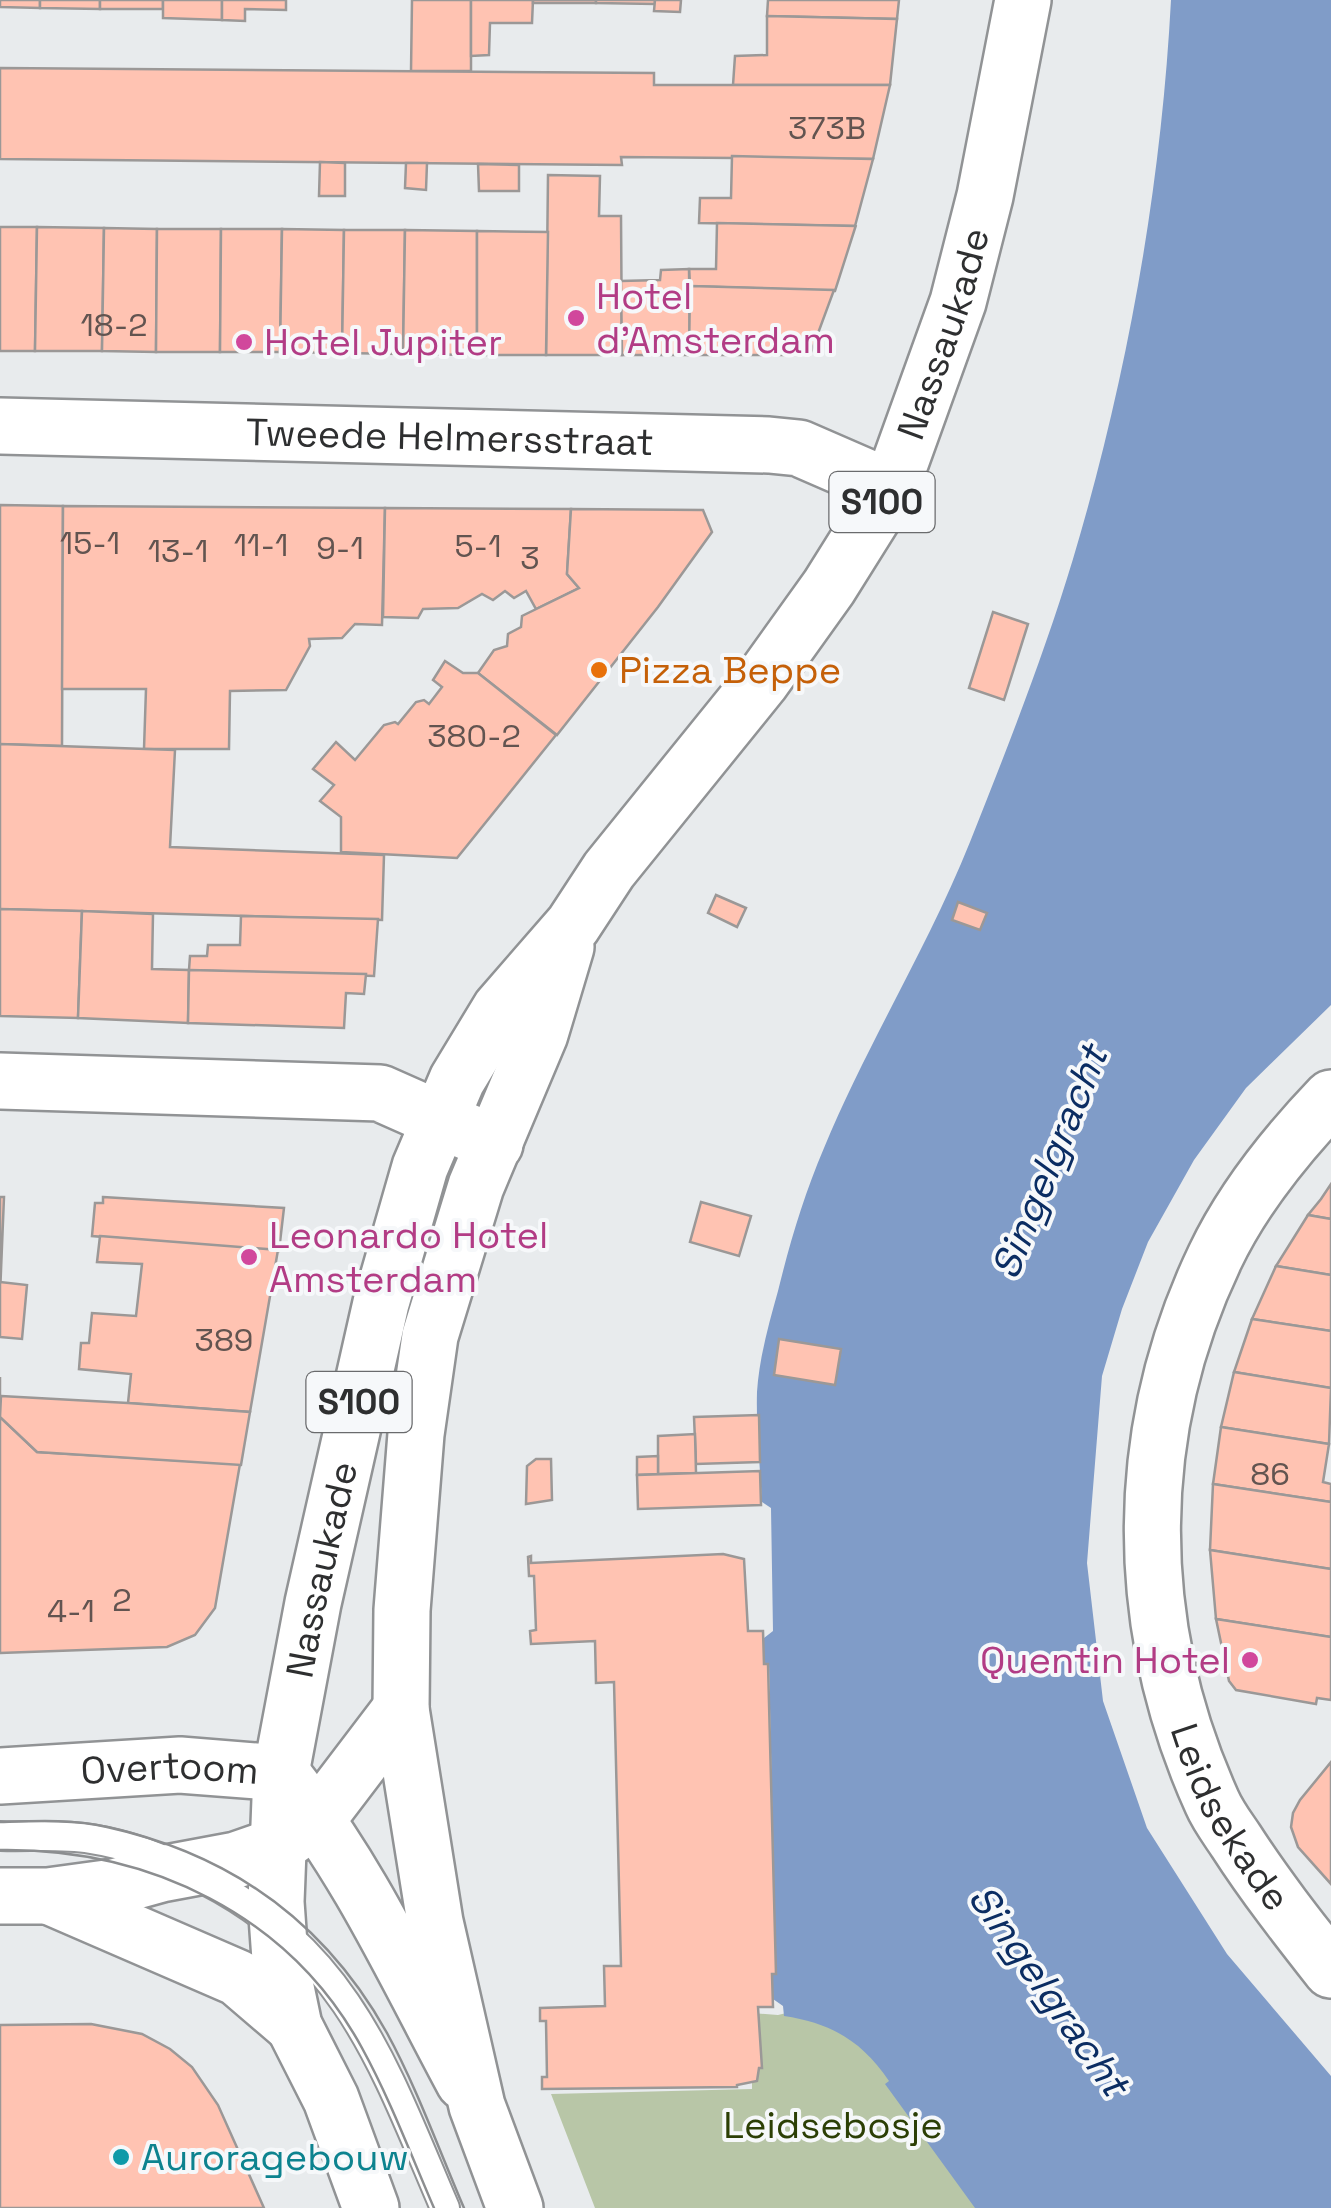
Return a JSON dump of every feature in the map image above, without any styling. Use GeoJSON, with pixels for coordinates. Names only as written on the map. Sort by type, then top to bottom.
{"type":"FeatureCollection","features":[{"type":"Feature","properties":{"kind":"main road","name":"Nassaukade"},"geometry":{"type":"LineString","coordinates":[[294,2026],[277,1926],[298,1831],[281,1773],[313,1604],[381,1303],[420,1167],[457,1080],[500,1010],[573,925],[609,870],[773,666],[829,587],[891,488],[958,302],[986,196],[1023,0]]}},
{"type":"Feature","properties":{"kind":"main road","name":"Tweede Helmersstraat"},"geometry":{"type":"LineString","coordinates":[[0,426],[769,445],[799,448],[891,488]]}},
{"type":"Feature","properties":{"kind":"main road","name":"Nassaukade"},"geometry":{"type":"LineString","coordinates":[[477,2106],[436,1922],[401,1709],[402,1610],[416,1434],[430,1336],[476,1186],[540,1034],[573,925]]}},
{"type":"Feature","properties":{"kind":"main road"},"geometry":{"type":"LineString","coordinates":[[0,1082],[380,1093],[495,1144]]}},
{"type":"Feature","properties":{"kind":"main road","name":"Leidsekade"},"geometry":{"type":"LineString","coordinates":[[1331,1098],[1252,1192],[1215,1256],[1191,1314],[1164,1412],[1151,1502],[1154,1589],[1165,1670],[1213,1804],[1263,1882],[1331,1970]]}},
{"type":"Feature","properties":{"kind":"main road"},"geometry":{"type":"LineString","coordinates":[[401,1709],[298,1831],[370,1904],[477,2106]]}},
{"type":"Feature","properties":{"kind":"main road","name":"Overtoom"},"geometry":{"type":"LineString","coordinates":[[0,1776],[180,1764],[281,1773]]}},
{"type":"Feature","properties":{"kind":"main road","name":"Overtoom"},"geometry":{"type":"LineString","coordinates":[[24,1896],[114,1888],[236,1860],[298,1831]]}},
{"type":"Feature","properties":{"kind":"main road","name":"Overtoom"},"geometry":{"type":"LineString","coordinates":[[24,1896],[238,1978],[294,2026]]}},
{"type":"Feature","properties":{"kind":"main road","name":"S100"},"geometry":{"type":"LineString","coordinates":[[294,2026],[330,2099],[370,2208]]}},
{"type":"Feature","properties":{"kind":"main road","name":"S100"},"geometry":{"type":"LineString","coordinates":[[477,2106],[516,2208]]}},
{"type":"Feature","properties":{"kind":"lane","name":"Overtoom"},"geometry":{"type":"LineString","coordinates":[[0,1836],[89,1838],[139,1851],[236,1896],[277,1926],[322,1968],[347,2002],[395,2088],[445,2208]]}},
{"type":"Feature","properties":{"kind":"green space","name":"Leidsebosje"},"geometry":{"type":"Polygon","coordinates":[[[795,2011],[824,2015],[899,2072],[994,2208],[595,2208],[551,2094],[752,2089],[752,2013],[778,2015],[795,2011]]]}},
{"type":"Feature","properties":{"kind":"water","name":"Singelgracht"},"geometry":{"type":"Polygon","coordinates":[[[1171,0],[1331,0],[1331,1005],[1246,1088],[1194,1160],[1148,1242],[1102,1376],[1087,1563],[1103,1701],[1147,1828],[1227,1954],[1331,2076],[1331,2208],[975,2208],[868,2055],[831,2029],[784,2016],[783,2006],[773,1999],[772,1974],[776,1973],[769,1664],[764,1664],[764,1638],[773,1631],[771,1508],[762,1502],[758,1379],[787,1255],[817,1166],[970,842],[1073,559],[1110,422],[1138,282],[1159,142],[1171,0]]]}},
{"type":"Feature","properties":{"kind":"building"},"geometry":{"type":"Polygon","coordinates":[[[0,0],[40,0],[40,8],[0,7],[0,0]]]}},
{"type":"Feature","properties":{"kind":"building"},"geometry":{"type":"Polygon","coordinates":[[[40,0],[100,0],[100,9],[40,8],[40,0]]]}},
{"type":"Feature","properties":{"kind":"building"},"geometry":{"type":"Polygon","coordinates":[[[100,0],[163,0],[163,9],[100,9],[100,0]]]}},
{"type":"Feature","properties":{"kind":"building"},"geometry":{"type":"Polygon","coordinates":[[[163,0],[222,0],[222,20],[163,18],[163,0]]]}},
{"type":"Feature","properties":{"kind":"building"},"geometry":{"type":"Polygon","coordinates":[[[222,0],[286,0],[286,10],[245,9],[245,21],[222,20],[222,0]]]}},
{"type":"Feature","properties":{"kind":"building"},"geometry":{"type":"Polygon","coordinates":[[[412,0],[471,0],[471,71],[411,71],[412,0]]]}},
{"type":"Feature","properties":{"kind":"building"},"geometry":{"type":"Polygon","coordinates":[[[471,0],[533,0],[532,23],[490,23],[489,55],[471,56],[471,0]]]}},
{"type":"Feature","properties":{"kind":"building"},"geometry":{"type":"Polygon","coordinates":[[[596,0],[596,3],[533,3],[596,0]]]}},
{"type":"Feature","properties":{"kind":"building"},"geometry":{"type":"Polygon","coordinates":[[[655,0],[655,4],[596,3],[655,0]]]}},
{"type":"Feature","properties":{"kind":"building"},"geometry":{"type":"Polygon","coordinates":[[[655,0],[681,0],[680,12],[654,11],[655,0]]]}},
{"type":"Feature","properties":{"kind":"building"},"geometry":{"type":"Polygon","coordinates":[[[768,0],[899,0],[897,19],[767,16],[768,0]]]}},
{"type":"Feature","properties":{"kind":"building"},"geometry":{"type":"Polygon","coordinates":[[[767,16],[897,19],[890,85],[733,85],[735,56],[767,55],[767,16]]]}},
{"type":"Feature","properties":{"kind":"building"},"geometry":{"type":"Polygon","coordinates":[[[0,68],[654,73],[654,85],[890,85],[873,159],[621,157],[622,165],[0,159],[0,68]]]}},
{"type":"Feature","properties":{"kind":"building"},"geometry":{"type":"Polygon","coordinates":[[[732,156],[873,159],[855,226],[699,223],[700,198],[731,198],[732,156]]]}},
{"type":"Feature","properties":{"kind":"building"},"geometry":{"type":"Polygon","coordinates":[[[320,162],[345,163],[345,196],[319,196],[320,162]]]}},
{"type":"Feature","properties":{"kind":"building"},"geometry":{"type":"Polygon","coordinates":[[[406,163],[427,163],[426,190],[405,188],[406,163]]]}},
{"type":"Feature","properties":{"kind":"building"},"geometry":{"type":"Polygon","coordinates":[[[478,164],[519,165],[519,191],[479,191],[478,164]]]}},
{"type":"Feature","properties":{"kind":"building"},"geometry":{"type":"Polygon","coordinates":[[[548,175],[600,176],[599,216],[621,216],[622,355],[546,355],[548,175]]]}},
{"type":"Feature","properties":{"kind":"building"},"geometry":{"type":"Polygon","coordinates":[[[717,223],[856,225],[835,291],[690,286],[689,269],[716,269],[717,223]]]}},
{"type":"Feature","properties":{"kind":"building"},"geometry":{"type":"Polygon","coordinates":[[[0,227],[37,227],[35,351],[0,351],[0,227]]]}},
{"type":"Feature","properties":{"kind":"building"},"geometry":{"type":"Polygon","coordinates":[[[37,227],[104,228],[102,351],[35,351],[37,227]]]}},
{"type":"Feature","properties":{"kind":"building"},"geometry":{"type":"Polygon","coordinates":[[[104,228],[157,229],[156,352],[102,351],[104,228]]]}},
{"type":"Feature","properties":{"kind":"building"},"geometry":{"type":"Polygon","coordinates":[[[157,229],[221,229],[220,352],[156,352],[157,229]]]}},
{"type":"Feature","properties":{"kind":"building"},"geometry":{"type":"Polygon","coordinates":[[[221,229],[282,229],[280,352],[220,352],[221,229]]]}},
{"type":"Feature","properties":{"kind":"building"},"geometry":{"type":"Polygon","coordinates":[[[282,229],[344,230],[342,353],[280,352],[282,229]]]}},
{"type":"Feature","properties":{"kind":"building"},"geometry":{"type":"Polygon","coordinates":[[[344,230],[405,230],[403,354],[342,353],[344,230]]]}},
{"type":"Feature","properties":{"kind":"building"},"geometry":{"type":"Polygon","coordinates":[[[405,230],[477,231],[477,355],[403,354],[405,230]]]}},
{"type":"Feature","properties":{"kind":"building"},"geometry":{"type":"Polygon","coordinates":[[[477,231],[548,232],[546,355],[477,355],[477,231]]]}},
{"type":"Feature","properties":{"kind":"building"},"geometry":{"type":"Polygon","coordinates":[[[689,269],[690,355],[622,355],[621,281],[660,280],[661,270],[689,269]]]}},
{"type":"Feature","properties":{"kind":"building"},"geometry":{"type":"Polygon","coordinates":[[[690,286],[834,290],[810,355],[689,355],[690,286]]]}},
{"type":"Feature","properties":{"kind":"building"},"geometry":{"type":"Polygon","coordinates":[[[0,505],[63,506],[62,746],[0,744],[0,505]]]}},
{"type":"Feature","properties":{"kind":"building"},"geometry":{"type":"Polygon","coordinates":[[[63,506],[385,508],[382,625],[355,624],[342,638],[309,639],[310,646],[286,690],[230,691],[229,749],[144,749],[146,689],[62,689],[63,506]]]}},
{"type":"Feature","properties":{"kind":"building"},"geometry":{"type":"Polygon","coordinates":[[[385,508],[571,509],[567,574],[579,588],[536,609],[526,591],[514,598],[505,591],[493,600],[482,594],[458,608],[423,609],[418,618],[383,617],[385,508]]]}},
{"type":"Feature","properties":{"kind":"building"},"geometry":{"type":"Polygon","coordinates":[[[571,509],[703,510],[712,532],[557,735],[478,673],[494,650],[507,646],[508,634],[521,627],[522,616],[579,588],[567,574],[571,509]]]}},
{"type":"Feature","properties":{"kind":"building"},"geometry":{"type":"Polygon","coordinates":[[[993,612],[1028,624],[1004,700],[969,688],[993,612]]]}},
{"type":"Feature","properties":{"kind":"building"},"geometry":{"type":"Polygon","coordinates":[[[445,661],[463,673],[478,673],[556,735],[457,858],[341,852],[341,817],[320,801],[334,785],[313,769],[336,742],[355,760],[384,725],[398,724],[416,702],[424,700],[429,704],[442,687],[433,680],[445,661]]]}},
{"type":"Feature","properties":{"kind":"building"},"geometry":{"type":"Polygon","coordinates":[[[0,744],[175,750],[170,847],[384,855],[382,920],[0,909],[0,744]]]}},
{"type":"Feature","properties":{"kind":"building"},"geometry":{"type":"Polygon","coordinates":[[[716,895],[746,908],[737,927],[708,913],[716,895]]]}},
{"type":"Feature","properties":{"kind":"building"},"geometry":{"type":"Polygon","coordinates":[[[958,902],[987,913],[980,930],[952,920],[958,902]]]}},
{"type":"Feature","properties":{"kind":"building"},"geometry":{"type":"Polygon","coordinates":[[[0,909],[82,911],[78,1018],[0,1016],[0,909]]]}},
{"type":"Feature","properties":{"kind":"building"},"geometry":{"type":"Polygon","coordinates":[[[82,911],[153,914],[152,969],[189,970],[188,1023],[78,1018],[82,911]]]}},
{"type":"Feature","properties":{"kind":"building"},"geometry":{"type":"Polygon","coordinates":[[[241,916],[378,919],[374,976],[189,970],[190,956],[207,956],[208,945],[240,945],[241,916]]]}},
{"type":"Feature","properties":{"kind":"building"},"geometry":{"type":"Polygon","coordinates":[[[189,970],[366,974],[364,994],[346,993],[344,1028],[188,1023],[189,970]]]}},
{"type":"Feature","properties":{"kind":"building"},"geometry":{"type":"Polygon","coordinates":[[[1331,1184],[1331,1219],[1308,1215],[1321,1199],[1331,1184]]]}},
{"type":"Feature","properties":{"kind":"building"},"geometry":{"type":"Polygon","coordinates":[[[0,1197],[4,1197],[0,1295],[0,1197]]]}},
{"type":"Feature","properties":{"kind":"building"},"geometry":{"type":"Polygon","coordinates":[[[103,1197],[284,1208],[279,1251],[92,1236],[95,1203],[103,1203],[103,1197]]]}},
{"type":"Feature","properties":{"kind":"building"},"geometry":{"type":"Polygon","coordinates":[[[701,1202],[751,1216],[739,1256],[690,1242],[701,1202]]]}},
{"type":"Feature","properties":{"kind":"building"},"geometry":{"type":"Polygon","coordinates":[[[1308,1215],[1331,1219],[1331,1275],[1276,1266],[1308,1215]]]}},
{"type":"Feature","properties":{"kind":"building"},"geometry":{"type":"Polygon","coordinates":[[[100,1236],[278,1250],[250,1412],[128,1403],[131,1374],[79,1369],[81,1343],[89,1343],[92,1313],[136,1316],[142,1264],[97,1262],[100,1236]]]}},
{"type":"Feature","properties":{"kind":"building"},"geometry":{"type":"Polygon","coordinates":[[[1276,1266],[1331,1275],[1331,1331],[1252,1319],[1276,1266]]]}},
{"type":"Feature","properties":{"kind":"building"},"geometry":{"type":"Polygon","coordinates":[[[0,1282],[27,1285],[22,1339],[0,1337],[0,1282]]]}},
{"type":"Feature","properties":{"kind":"building"},"geometry":{"type":"Polygon","coordinates":[[[1252,1319],[1331,1331],[1331,1388],[1234,1372],[1252,1319]]]}},
{"type":"Feature","properties":{"kind":"building"},"geometry":{"type":"Polygon","coordinates":[[[779,1339],[841,1349],[835,1385],[774,1375],[779,1339]]]}},
{"type":"Feature","properties":{"kind":"building"},"geometry":{"type":"Polygon","coordinates":[[[1234,1372],[1331,1388],[1329,1444],[1221,1427],[1234,1372]]]}},
{"type":"Feature","properties":{"kind":"building"},"geometry":{"type":"Polygon","coordinates":[[[1,1396],[250,1412],[241,1465],[37,1452],[0,1417],[1,1396]]]}},
{"type":"Feature","properties":{"kind":"building"},"geometry":{"type":"Polygon","coordinates":[[[759,1415],[760,1462],[696,1464],[694,1417],[759,1415]]]}},
{"type":"Feature","properties":{"kind":"building"},"geometry":{"type":"Polygon","coordinates":[[[0,1417],[37,1452],[240,1464],[215,1608],[195,1635],[167,1647],[0,1653],[0,1417]]]}},
{"type":"Feature","properties":{"kind":"building"},"geometry":{"type":"Polygon","coordinates":[[[1221,1427],[1329,1444],[1323,1482],[1331,1484],[1331,1502],[1213,1484],[1221,1427]]]}},
{"type":"Feature","properties":{"kind":"building"},"geometry":{"type":"Polygon","coordinates":[[[695,1434],[696,1473],[658,1474],[658,1436],[695,1434]]]}},
{"type":"Feature","properties":{"kind":"building"},"geometry":{"type":"Polygon","coordinates":[[[658,1456],[658,1474],[637,1475],[637,1457],[658,1456]]]}},
{"type":"Feature","properties":{"kind":"building"},"geometry":{"type":"Polygon","coordinates":[[[536,1459],[551,1459],[552,1500],[526,1504],[527,1466],[536,1459]]]}},
{"type":"Feature","properties":{"kind":"building"},"geometry":{"type":"Polygon","coordinates":[[[760,1471],[761,1505],[638,1509],[637,1475],[760,1471]]]}},
{"type":"Feature","properties":{"kind":"building"},"geometry":{"type":"Polygon","coordinates":[[[1213,1484],[1331,1502],[1331,1569],[1210,1550],[1213,1484]]]}},
{"type":"Feature","properties":{"kind":"building"},"geometry":{"type":"Polygon","coordinates":[[[1210,1550],[1331,1569],[1331,1637],[1216,1619],[1210,1550]]]}},
{"type":"Feature","properties":{"kind":"building"},"geometry":{"type":"Polygon","coordinates":[[[723,1554],[744,1559],[748,1631],[763,1631],[764,1664],[768,1664],[776,1974],[772,1974],[773,2007],[758,2007],[762,2068],[757,2081],[737,2087],[542,2089],[542,2077],[547,2077],[546,2021],[540,2021],[540,2008],[605,2006],[604,1966],[621,1966],[614,1682],[596,1683],[595,1641],[531,1644],[530,1631],[536,1630],[534,1576],[529,1576],[528,1557],[531,1556],[531,1563],[723,1554]]]}},
{"type":"Feature","properties":{"kind":"building"},"geometry":{"type":"Polygon","coordinates":[[[1216,1619],[1331,1637],[1331,1700],[1317,1698],[1316,1704],[1236,1690],[1229,1681],[1216,1619]]]}},
{"type":"Feature","properties":{"kind":"building"},"geometry":{"type":"Polygon","coordinates":[[[1331,1762],[1331,1884],[1298,1847],[1291,1827],[1300,1800],[1331,1762]]]}},
{"type":"Feature","properties":{"kind":"building","name":"Auroragebouw"},"geometry":{"type":"Polygon","coordinates":[[[91,2024],[142,2034],[192,2067],[218,2105],[264,2208],[0,2208],[0,2025],[91,2024]]]}},
{"type":"Feature","properties":{"kind":"tram line"},"geometry":{"type":"LineString","coordinates":[[0,1822],[80,1823],[152,1839],[233,1875],[304,1926],[362,1993],[387,2033],[464,2208]]}},
{"type":"Feature","properties":{"kind":"tram line"},"geometry":{"type":"LineString","coordinates":[[0,1850],[55,1852],[109,1861],[160,1876],[209,1898],[254,1926],[295,1960],[332,2001],[362,2048],[434,2208]]}},
{"type":"Feature","properties":{"kind":"place","name":"Hotel d'Amsterdam"},"geometry":{"type":"Point","coordinates":[576,318]}},
{"type":"Feature","properties":{"kind":"place","name":"Hotel Jupiter"},"geometry":{"type":"Point","coordinates":[244,342]}},
{"type":"Feature","properties":{"kind":"place","name":"Pizza Beppe"},"geometry":{"type":"Point","coordinates":[599,670]}},
{"type":"Feature","properties":{"kind":"place","name":"Leonardo Hotel Amsterdam"},"geometry":{"type":"Point","coordinates":[249,1257]}},
{"type":"Feature","properties":{"kind":"place","name":"Quentin Hotel"},"geometry":{"type":"Point","coordinates":[1250,1660]}},
{"type":"Feature","properties":{"kind":"place","name":"Auroragebouw"},"geometry":{"type":"Point","coordinates":[121,2157]}}]}
